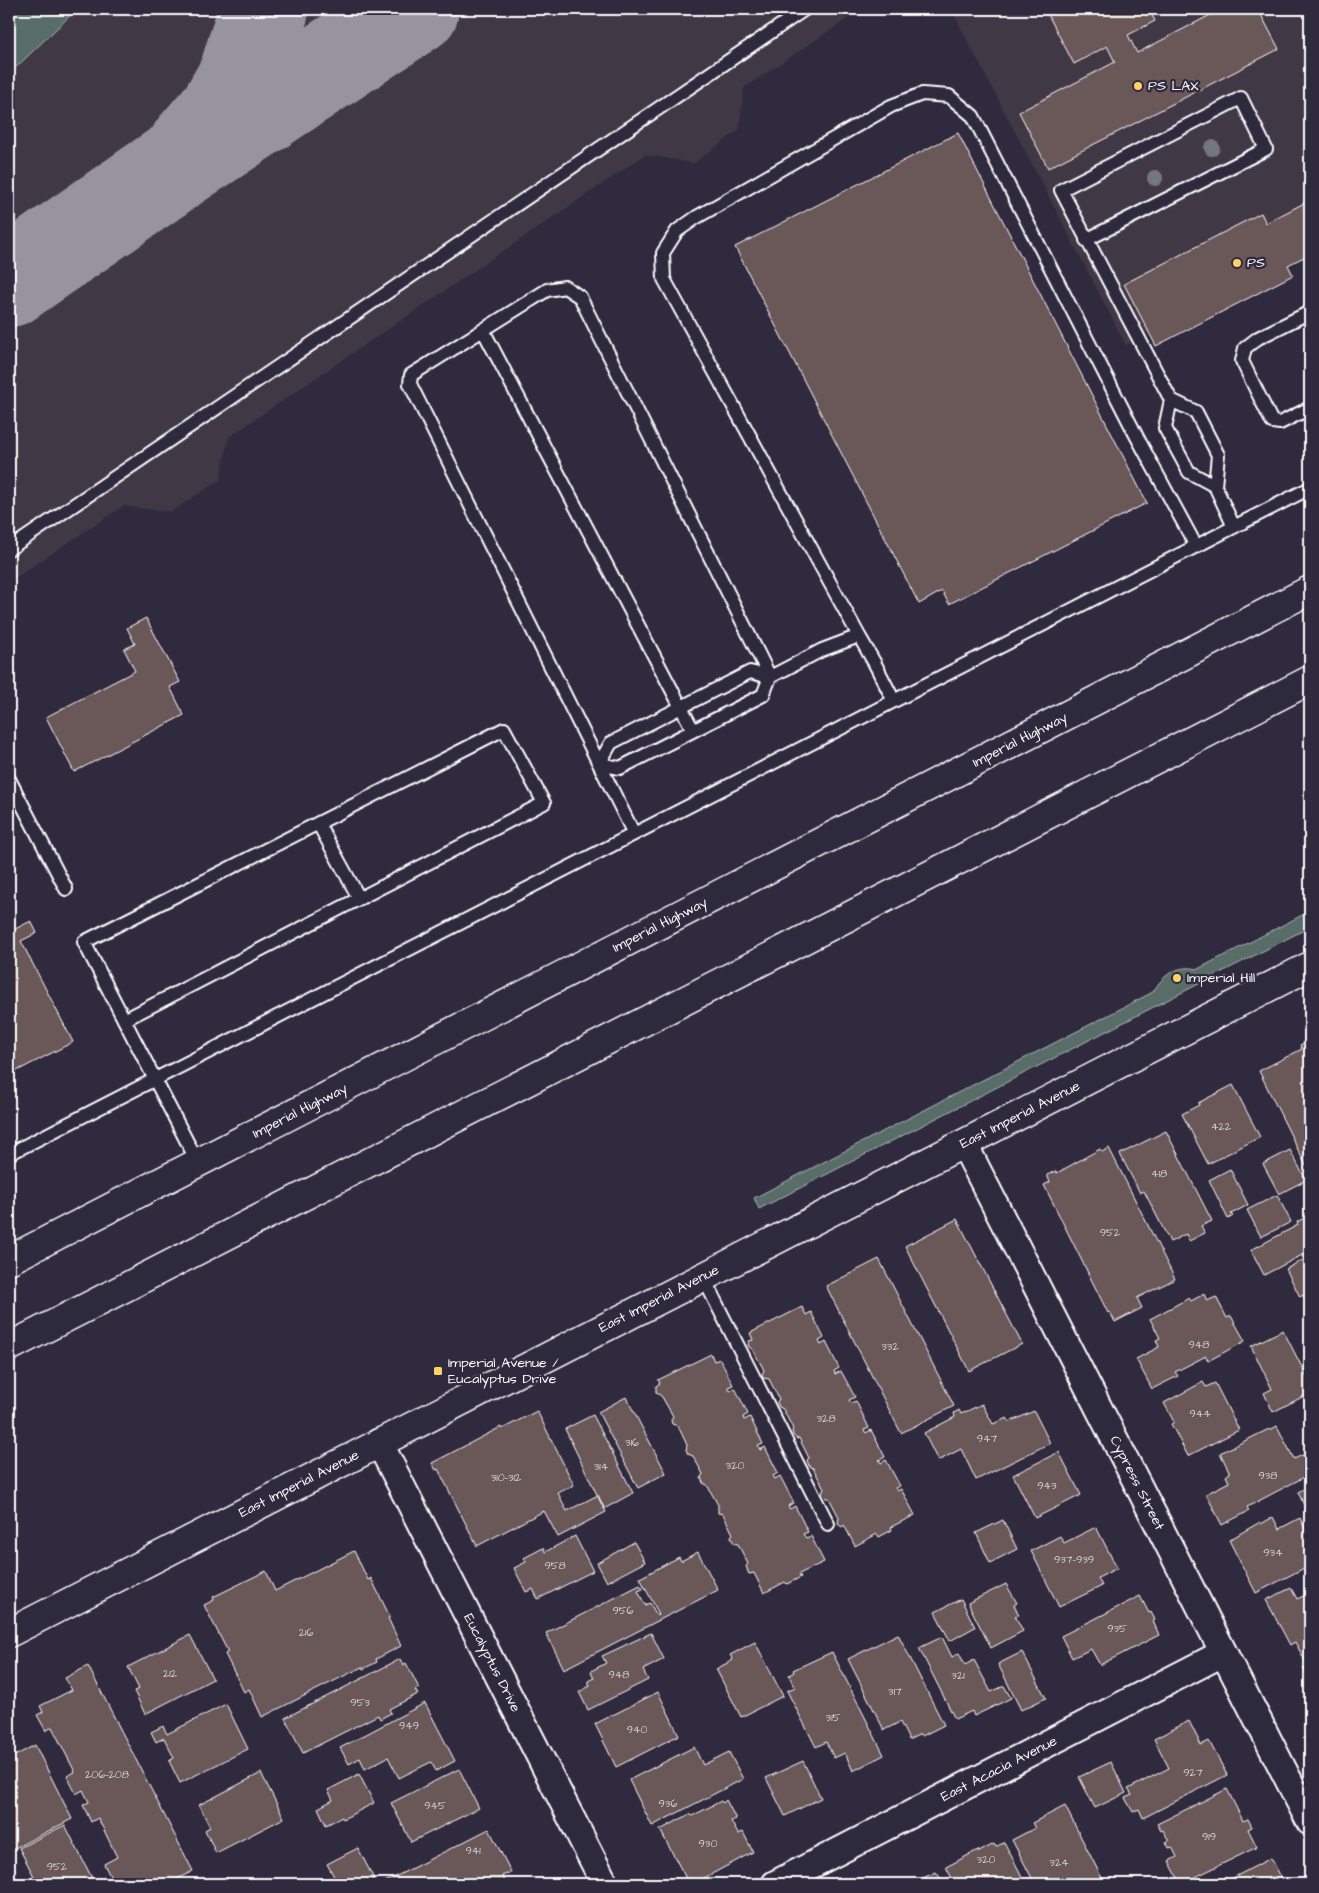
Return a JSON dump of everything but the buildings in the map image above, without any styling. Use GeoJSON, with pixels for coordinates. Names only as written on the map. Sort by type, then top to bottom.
{"type":"FeatureCollection","features":[{"type":"Feature","properties":{"kind":"main road","name":"Imperial Highway"},"geometry":{"type":"LineString","coordinates":[[9,1260],[1310,590]]}},
{"type":"Feature","properties":{"kind":"main road"},"geometry":{"type":"LineString","coordinates":[[9,1347],[1310,680]]}},
{"type":"Feature","properties":{"kind":"main road","name":"East Imperial Avenue"},"geometry":{"type":"LineString","coordinates":[[9,1633],[1310,966]]}},
{"type":"Feature","properties":{"kind":"street","name":"Cypress Street"},"geometry":{"type":"LineString","coordinates":[[964,1144],[1310,1822]]}},
{"type":"Feature","properties":{"kind":"street","name":"Eucalyptus Drive"},"geometry":{"type":"LineString","coordinates":[[380,1442],[605,1884]]}},
{"type":"Feature","properties":{"kind":"street","name":"East Acacia Avenue"},"geometry":{"type":"LineString","coordinates":[[776,1884],[1223,1653]]}},
{"type":"Feature","properties":{"kind":"lane"},"geometry":{"type":"LineString","coordinates":[[9,549],[806,9]]}},
{"type":"Feature","properties":{"kind":"lane"},"geometry":{"type":"LineString","coordinates":[[894,701],[664,279],[663,254],[678,231],[697,217],[891,106],[922,94],[950,96],[973,116],[1132,429],[1196,546]]}},
{"type":"Feature","properties":{"kind":"lane"},"geometry":{"type":"LineString","coordinates":[[1086,240],[1266,148],[1241,98],[1061,190],[1086,240],[1170,400],[1196,412],[1218,455],[1214,486],[1234,527]]}},
{"type":"Feature","properties":{"kind":"lane"},"geometry":{"type":"LineString","coordinates":[[634,834],[410,384],[411,375],[547,290],[566,286],[580,297],[770,677]]}},
{"type":"Feature","properties":{"kind":"lane"},"geometry":{"type":"LineString","coordinates":[[1310,312],[1258,338],[1245,348],[1242,362],[1272,422],[1280,423],[1310,408]]}},
{"type":"Feature","properties":{"kind":"lane"},"geometry":{"type":"LineString","coordinates":[[483,330],[692,730]]}},
{"type":"Feature","properties":{"kind":"lane"},"geometry":{"type":"LineString","coordinates":[[1170,400],[1165,428],[1189,472],[1214,486]]}},
{"type":"Feature","properties":{"kind":"lane"},"geometry":{"type":"LineString","coordinates":[[9,1154],[1310,488]]}},
{"type":"Feature","properties":{"kind":"lane"},"geometry":{"type":"LineString","coordinates":[[599,764],[620,768],[763,695],[770,677],[822,650],[859,636]]}},
{"type":"Feature","properties":{"kind":"lane"},"geometry":{"type":"LineString","coordinates":[[599,764],[611,743],[750,672],[770,677]]}},
{"type":"Feature","properties":{"kind":"lane"},"geometry":{"type":"LineString","coordinates":[[124,1020],[544,803],[504,729],[84,942],[154,1080],[198,1163]]}},
{"type":"Feature","properties":{"kind":"lane"},"geometry":{"type":"LineString","coordinates":[[9,779],[66,889]]}},
{"type":"Feature","properties":{"kind":"lane"},"geometry":{"type":"LineString","coordinates":[[318,823],[359,898]]}},
{"type":"Feature","properties":{"kind":"lane"},"geometry":{"type":"LineString","coordinates":[[703,1277],[828,1524]]}},
{"type":"Feature","properties":{"kind":"shaded area"},"geometry":{"type":"Polygon","coordinates":[[[9,9],[862,9],[744,88],[739,130],[694,163],[645,155],[229,437],[220,480],[171,512],[123,506],[9,582],[9,9]]]}},
{"type":"Feature","properties":{"kind":"shaded area"},"geometry":{"type":"Polygon","coordinates":[[[951,9],[1310,9],[1310,250],[1126,345],[951,9]]]}},
{"type":"Feature","properties":{"kind":"green space"},"geometry":{"type":"Polygon","coordinates":[[[9,9],[77,9],[9,74],[9,9]]]}},
{"type":"Feature","properties":{"kind":"green space"},"geometry":{"type":"Polygon","coordinates":[[[1310,911],[1310,927],[759,1209],[754,1198],[1153,992],[1171,972],[1184,968],[1198,969],[1310,911]]]}},
{"type":"Feature","properties":{"kind":"taxiway"},"geometry":{"type":"LineString","coordinates":[[194,146],[223,112],[243,77],[264,9]]}},
{"type":"Feature","properties":{"kind":"taxiway"},"geometry":{"type":"LineString","coordinates":[[9,282],[176,166],[414,9]]}},
{"type":"Feature","properties":{"kind":"place","name":"PS LAX"},"geometry":{"type":"Point","coordinates":[1138,86]}},
{"type":"Feature","properties":{"kind":"place","name":"PS"},"geometry":{"type":"Point","coordinates":[1237,263]}},
{"type":"Feature","properties":{"kind":"place","name":"Imperial Hill"},"geometry":{"type":"Point","coordinates":[1177,978]}},
{"type":"Feature","properties":{"kind":"place","name":"Imperial Avenue / Eucalyptus Drive"},"geometry":{"type":"Point","coordinates":[438,1371]}}]}
